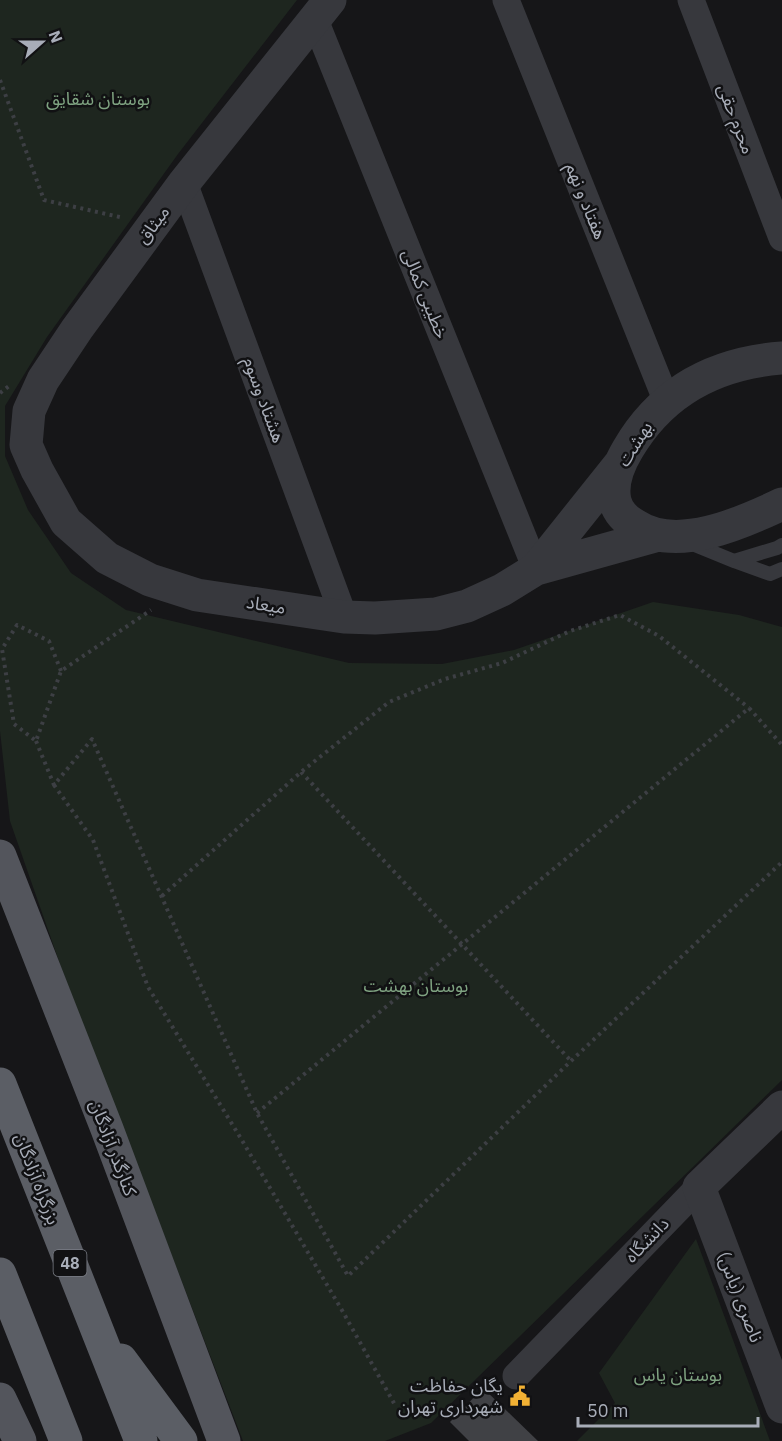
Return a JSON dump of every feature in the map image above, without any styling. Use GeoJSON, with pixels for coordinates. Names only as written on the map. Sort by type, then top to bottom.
{"type":"FeatureCollection","features":[{"type":"Feature","properties":{"kind":"highway","name":"بزرگراه آزادگان"},"geometry":{"type":"LineString","coordinates":[[0,1084],[141,1441]]}},
{"type":"Feature","properties":{"kind":"highway"},"geometry":{"type":"LineString","coordinates":[[0,1274],[66,1441]]}},
{"type":"Feature","properties":{"kind":"highway"},"geometry":{"type":"LineString","coordinates":[[93,1323],[181,1441]]}},
{"type":"Feature","properties":{"kind":"main road","name":"کنارگذر آزادگان"},"geometry":{"type":"LineString","coordinates":[[0,856],[107,1129],[224,1441]]}},
{"type":"Feature","properties":{"kind":"main road"},"geometry":{"type":"LineString","coordinates":[[0,1399],[20,1441]]}},
{"type":"Feature","properties":{"kind":"street","name":"هفتاد و نهم"},"geometry":{"type":"LineString","coordinates":[[506,0],[667,402]]}},
{"type":"Feature","properties":{"kind":"street","name":"محرم حقی"},"geometry":{"type":"LineString","coordinates":[[691,0],[782,238]]}},
{"type":"Feature","properties":{"kind":"street","name":"میثاق"},"geometry":{"type":"LineString","coordinates":[[37,470],[26,445],[29,411],[43,380],[77,329],[184,183],[322,10]]}},
{"type":"Feature","properties":{"kind":"street","name":"خطیبی کمالی"},"geometry":{"type":"LineString","coordinates":[[322,10],[536,568]]}},
{"type":"Feature","properties":{"kind":"street","name":"هشتاد وسوم"},"geometry":{"type":"LineString","coordinates":[[184,183],[344,617]]}},
{"type":"Feature","properties":{"kind":"street","name":"بهشت"},"geometry":{"type":"LineString","coordinates":[[666,536],[644,532],[624,518],[615,502],[615,484],[620,464],[640,431],[667,402],[703,377],[733,366],[782,358]]}},
{"type":"Feature","properties":{"kind":"street"},"geometry":{"type":"LineString","coordinates":[[536,568],[620,464]]}},
{"type":"Feature","properties":{"kind":"street","name":"میعاد"},"geometry":{"type":"LineString","coordinates":[[37,470],[66,522],[106,558],[150,580],[197,595],[344,617],[405,617],[436,614],[467,606],[502,590],[536,568]]}},
{"type":"Feature","properties":{"kind":"street"},"geometry":{"type":"LineString","coordinates":[[536,568],[666,536],[704,533],[723,528],[782,504]]}},
{"type":"Feature","properties":{"kind":"street","name":"دانشگاه"},"geometry":{"type":"LineString","coordinates":[[516,1376],[699,1188],[782,1107]]}},
{"type":"Feature","properties":{"kind":"street","name":"ناصری (یاس)"},"geometry":{"type":"LineString","coordinates":[[699,1188],[782,1407]]}},
{"type":"Feature","properties":{"kind":"lane"},"geometry":{"type":"LineString","coordinates":[[666,536],[734,561],[778,574]]}},
{"type":"Feature","properties":{"kind":"lane"},"geometry":{"type":"LineString","coordinates":[[734,561],[782,545]]}},
{"type":"Feature","properties":{"kind":"lane"},"geometry":{"type":"LineString","coordinates":[[0,1432],[6,1441]]}},
{"type":"Feature","properties":{"kind":"path"},"geometry":{"type":"LineString","coordinates":[[0,80],[44,200],[153,225]]}},
{"type":"Feature","properties":{"kind":"path"},"geometry":{"type":"LineString","coordinates":[[36,741],[61,671],[181,590]]}},
{"type":"Feature","properties":{"kind":"path"},"geometry":{"type":"LineString","coordinates":[[162,896],[301,772],[389,702],[445,679],[502,663],[570,631],[620,615],[659,636],[749,708],[782,745]]}},
{"type":"Feature","properties":{"kind":"path"},"geometry":{"type":"LineString","coordinates":[[2,649],[17,626],[49,641],[61,671]]}},
{"type":"Feature","properties":{"kind":"path"},"geometry":{"type":"LineString","coordinates":[[0,642],[15,724],[36,741],[54,785],[93,840],[148,987],[343,1311],[394,1405]]}},
{"type":"Feature","properties":{"kind":"path"},"geometry":{"type":"LineString","coordinates":[[257,1113],[749,708]]}},
{"type":"Feature","properties":{"kind":"path"},"geometry":{"type":"LineString","coordinates":[[54,785],[92,739],[257,1113],[348,1276],[782,862]]}},
{"type":"Feature","properties":{"kind":"path"},"geometry":{"type":"LineString","coordinates":[[301,772],[571,1061]]}},
{"type":"Feature","properties":{"kind":"green space","name":"بوستان بهشت"},"geometry":{"type":"Polygon","coordinates":[[[0,0],[297,0],[178,154],[47,337],[5,406],[5,456],[28,510],[71,573],[126,610],[349,663],[442,664],[514,650],[653,602],[739,615],[782,627],[782,1080],[431,1423],[385,1441],[243,1441],[61,967],[10,821],[0,731],[0,0]]]}},
{"type":"Feature","properties":{"kind":"green space","name":"بوستان یاس"},"geometry":{"type":"Polygon","coordinates":[[[696,1239],[770,1441],[577,1441],[615,1403],[599,1373],[696,1239]]]}},
{"type":"Feature","properties":{"kind":"building"},"geometry":{"type":"Polygon","coordinates":[[[483,1388],[538,1441],[469,1441],[450,1422],[483,1388]]]}},
{"type":"Feature","properties":{"kind":"place","name":"یگان حفاظت شهرداری تهران"},"geometry":{"type":"Point","coordinates":[520,1396]}},
{"type":"Feature","properties":{"kind":"park label","name":"بوستان شقایق"},"geometry":{"type":"Point","coordinates":[98,99]}}]}
